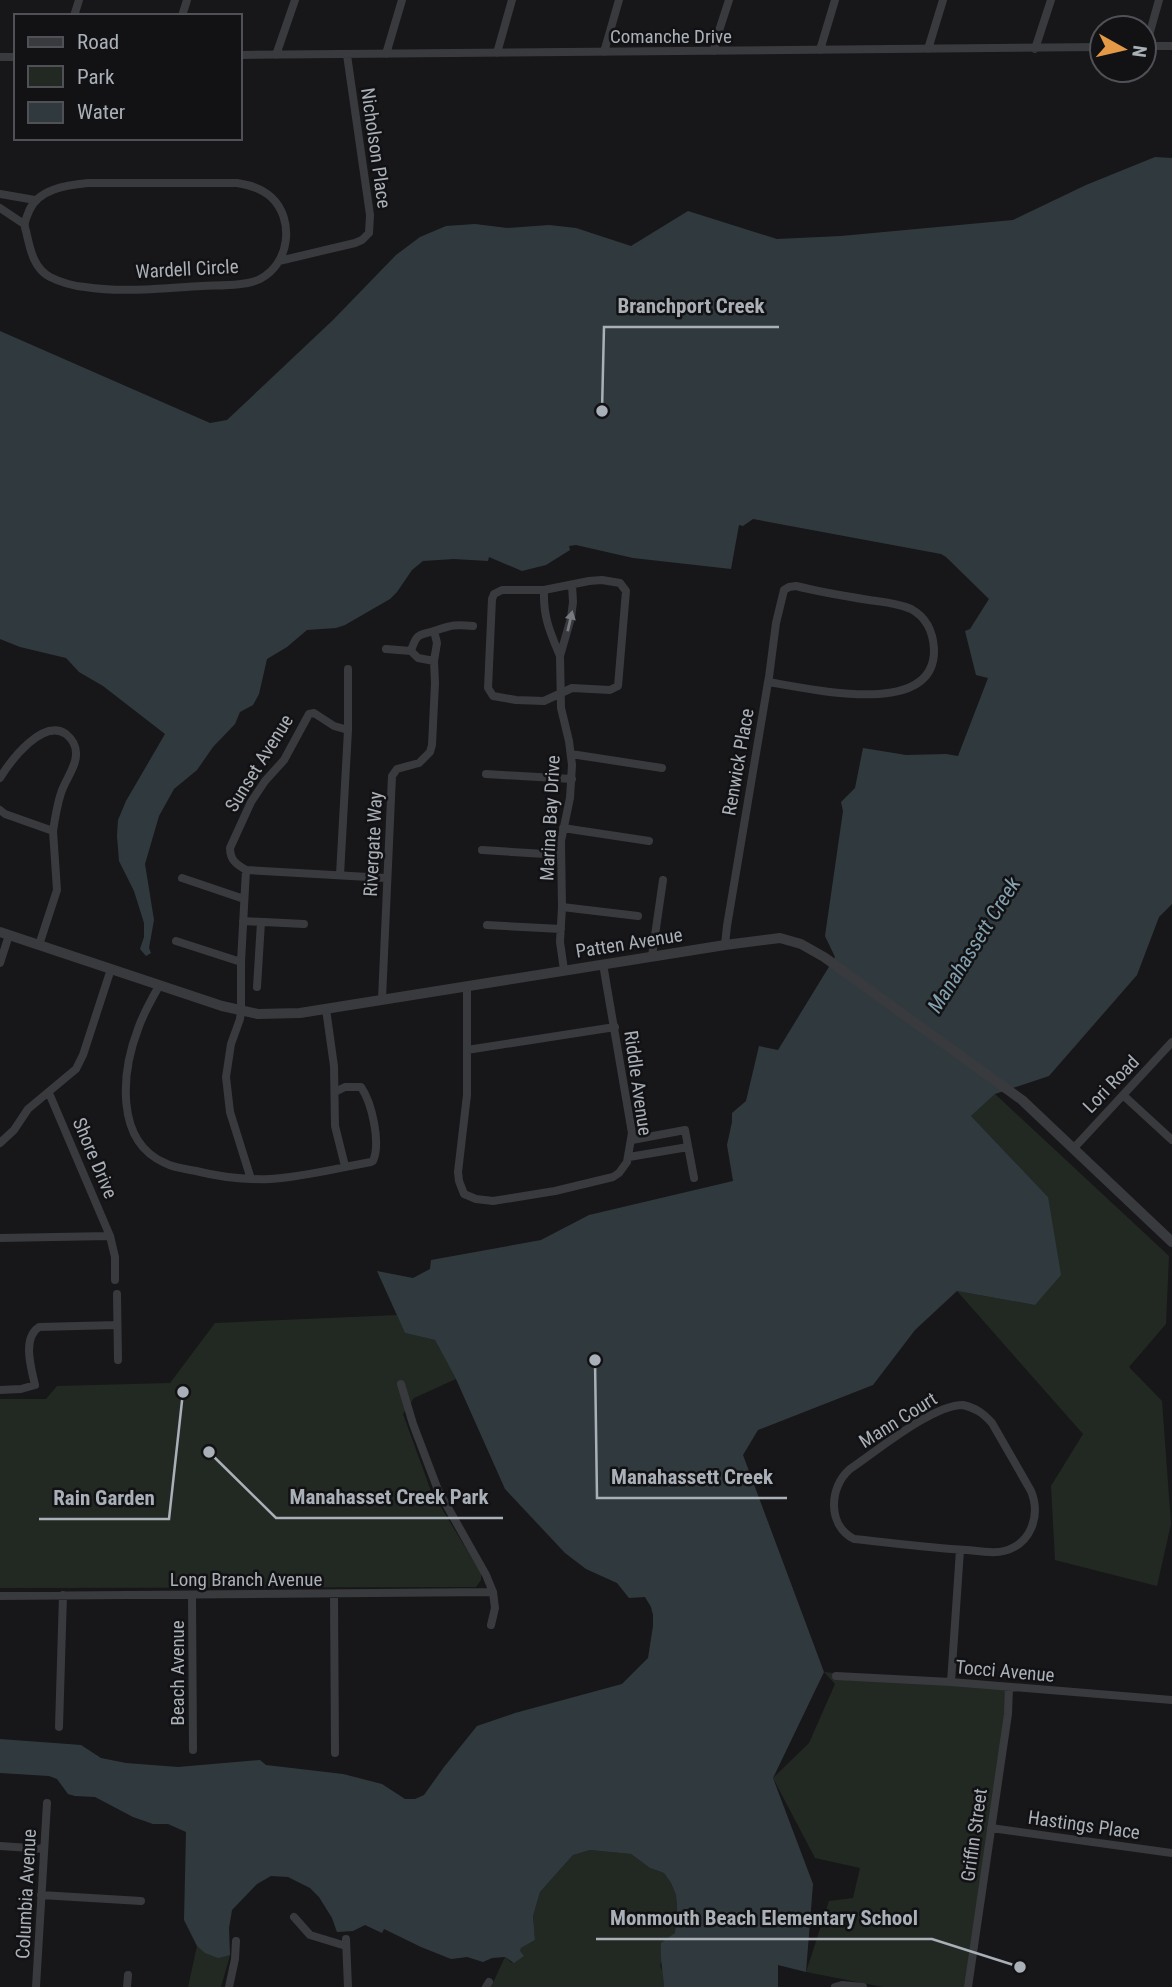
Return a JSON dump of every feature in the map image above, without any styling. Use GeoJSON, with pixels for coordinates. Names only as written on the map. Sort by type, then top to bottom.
{"type":"FeatureCollection","features":[{"type":"Feature","properties":{"kind":"street"},"geometry":{"type":"LineString","coordinates":[[276,55],[295,0]]}},
{"type":"Feature","properties":{"kind":"street"},"geometry":{"type":"LineString","coordinates":[[386,54],[402,0]]}},
{"type":"Feature","properties":{"kind":"street"},"geometry":{"type":"LineString","coordinates":[[496,53],[512,0]]}},
{"type":"Feature","properties":{"kind":"street"},"geometry":{"type":"LineString","coordinates":[[604,52],[619,0]]}},
{"type":"Feature","properties":{"kind":"street"},"geometry":{"type":"LineString","coordinates":[[714,51],[729,0]]}},
{"type":"Feature","properties":{"kind":"street"},"geometry":{"type":"LineString","coordinates":[[820,50],[835,0]]}},
{"type":"Feature","properties":{"kind":"street"},"geometry":{"type":"LineString","coordinates":[[928,49],[943,0]]}},
{"type":"Feature","properties":{"kind":"street"},"geometry":{"type":"LineString","coordinates":[[1035,49],[1051,0]]}},
{"type":"Feature","properties":{"kind":"street","name":"Comanche Drive"},"geometry":{"type":"LineString","coordinates":[[242,55],[1088,47]]}},
{"type":"Feature","properties":{"kind":"street","name":"Nicholson Place"},"geometry":{"type":"LineString","coordinates":[[279,261],[355,243],[369,233],[370,215],[347,55]]}},
{"type":"Feature","properties":{"kind":"street"},"geometry":{"type":"LineString","coordinates":[[0,208],[24,223],[35,200],[62,186],[88,183],[248,184],[271,197],[281,211],[286,225],[286,241],[279,261]]}},
{"type":"Feature","properties":{"kind":"street"},"geometry":{"type":"LineString","coordinates":[[0,194],[35,200]]}},
{"type":"Feature","properties":{"kind":"street","name":"Wardell Circle"},"geometry":{"type":"LineString","coordinates":[[24,223],[34,260],[48,276],[89,288],[141,289],[229,285],[261,278],[271,272],[279,261]]}},
{"type":"Feature","properties":{"kind":"street"},"geometry":{"type":"LineString","coordinates":[[602,580],[616,581],[623,585],[626,591],[619,683],[615,689],[572,688],[544,701],[493,696],[488,688],[494,594],[502,590],[544,590],[602,580]]}},
{"type":"Feature","properties":{"kind":"street","name":"Marina Bay Drive"},"geometry":{"type":"LineString","coordinates":[[564,970],[560,942],[561,855],[572,779],[571,754],[561,708],[560,656],[571,618],[572,585]]}},
{"type":"Feature","properties":{"kind":"street","name":"Renwick Place"},"geometry":{"type":"LineString","coordinates":[[725,945],[782,594],[789,587],[796,586],[904,606],[921,617],[930,631],[934,650],[931,668],[920,681],[899,692],[846,693],[768,682]]}},
{"type":"Feature","properties":{"kind":"street"},"geometry":{"type":"LineString","coordinates":[[544,590],[543,604],[547,626],[560,656]]}},
{"type":"Feature","properties":{"kind":"street"},"geometry":{"type":"LineString","coordinates":[[411,651],[414,640],[420,634],[448,625],[473,626]]}},
{"type":"Feature","properties":{"kind":"street","name":"Rivergate Way"},"geometry":{"type":"LineString","coordinates":[[382,999],[392,776],[397,769],[419,763],[430,752],[437,643],[434,631]]}},
{"type":"Feature","properties":{"kind":"street"},"geometry":{"type":"LineString","coordinates":[[386,649],[411,651],[418,658],[434,661]]}},
{"type":"Feature","properties":{"kind":"street"},"geometry":{"type":"LineString","coordinates":[[341,875],[348,669]]}},
{"type":"Feature","properties":{"kind":"street","name":"Sunset Avenue"},"geometry":{"type":"LineString","coordinates":[[246,870],[233,861],[230,848],[251,802],[265,781],[285,760],[307,716],[314,713],[334,726],[348,730]]}},
{"type":"Feature","properties":{"kind":"street"},"geometry":{"type":"LineString","coordinates":[[0,778],[42,732],[55,730],[68,735],[73,741],[77,755],[61,791],[53,831],[57,890],[39,945]]}},
{"type":"Feature","properties":{"kind":"street"},"geometry":{"type":"LineString","coordinates":[[571,754],[662,768]]}},
{"type":"Feature","properties":{"kind":"street"},"geometry":{"type":"LineString","coordinates":[[486,774],[572,779]]}},
{"type":"Feature","properties":{"kind":"street"},"geometry":{"type":"LineString","coordinates":[[0,810],[53,831]]}},
{"type":"Feature","properties":{"kind":"street"},"geometry":{"type":"LineString","coordinates":[[563,828],[649,841]]}},
{"type":"Feature","properties":{"kind":"street"},"geometry":{"type":"LineString","coordinates":[[482,850],[561,855]]}},
{"type":"Feature","properties":{"kind":"street"},"geometry":{"type":"LineString","coordinates":[[251,1179],[226,1093],[227,1061],[241,1010],[246,870],[386,878]]}},
{"type":"Feature","properties":{"kind":"street"},"geometry":{"type":"LineString","coordinates":[[183,878],[244,900]]}},
{"type":"Feature","properties":{"kind":"street"},"geometry":{"type":"LineString","coordinates":[[652,956],[663,880]]}},
{"type":"Feature","properties":{"kind":"street"},"geometry":{"type":"LineString","coordinates":[[562,906],[638,916]]}},
{"type":"Feature","properties":{"kind":"street"},"geometry":{"type":"LineString","coordinates":[[243,921],[304,924]]}},
{"type":"Feature","properties":{"kind":"street"},"geometry":{"type":"LineString","coordinates":[[257,987],[261,922]]}},
{"type":"Feature","properties":{"kind":"street"},"geometry":{"type":"LineString","coordinates":[[487,925],[561,929]]}},
{"type":"Feature","properties":{"kind":"street"},"geometry":{"type":"LineString","coordinates":[[0,963],[4,934]]}},
{"type":"Feature","properties":{"kind":"street","name":"Patten Avenue"},"geometry":{"type":"LineString","coordinates":[[4,934],[222,1006],[274,1015],[780,938],[801,944],[824,957],[1022,1100],[1172,1242]]}},
{"type":"Feature","properties":{"kind":"street"},"geometry":{"type":"LineString","coordinates":[[176,941],[241,962]]}},
{"type":"Feature","properties":{"kind":"street","name":"Riddle Avenue"},"geometry":{"type":"LineString","coordinates":[[603,964],[627,1098],[632,1140],[629,1157],[688,1147]]}},
{"type":"Feature","properties":{"kind":"street"},"geometry":{"type":"LineString","coordinates":[[0,1143],[14,1130],[28,1109],[72,1074],[80,1063],[111,969]]}},
{"type":"Feature","properties":{"kind":"street"},"geometry":{"type":"LineString","coordinates":[[159,986],[142,1018],[130,1054],[126,1100],[133,1132],[142,1146],[167,1164],[223,1177],[251,1179],[286,1177],[373,1161],[376,1151],[374,1124],[366,1095],[361,1087],[345,1087],[335,1091]]}},
{"type":"Feature","properties":{"kind":"street"},"geometry":{"type":"LineString","coordinates":[[467,986],[467,1095],[458,1172],[464,1194],[493,1201],[555,1191],[613,1177],[625,1168],[629,1157]]}},
{"type":"Feature","properties":{"kind":"street"},"geometry":{"type":"LineString","coordinates":[[326,1009],[334,1066],[335,1126],[345,1166]]}},
{"type":"Feature","properties":{"kind":"street"},"geometry":{"type":"LineString","coordinates":[[467,1050],[615,1027]]}},
{"type":"Feature","properties":{"kind":"street","name":"Lori Road"},"geometry":{"type":"LineString","coordinates":[[1074,1148],[1172,1042]]}},
{"type":"Feature","properties":{"kind":"street","name":"Shore Drive"},"geometry":{"type":"LineString","coordinates":[[49,1093],[110,1236],[115,1257],[115,1280]]}},
{"type":"Feature","properties":{"kind":"street"},"geometry":{"type":"LineString","coordinates":[[1123,1095],[1172,1140]]}},
{"type":"Feature","properties":{"kind":"street"},"geometry":{"type":"LineString","coordinates":[[632,1140],[685,1130],[694,1178]]}},
{"type":"Feature","properties":{"kind":"street"},"geometry":{"type":"LineString","coordinates":[[0,1238],[110,1236]]}},
{"type":"Feature","properties":{"kind":"street"},"geometry":{"type":"LineString","coordinates":[[117,1294],[118,1360]]}},
{"type":"Feature","properties":{"kind":"street"},"geometry":{"type":"LineString","coordinates":[[0,1390],[35,1385],[30,1336],[39,1327],[117,1325]]}},
{"type":"Feature","properties":{"kind":"street"},"geometry":{"type":"LineString","coordinates":[[401,1384],[438,1490],[493,1592],[495,1608],[491,1625]]}},
{"type":"Feature","properties":{"kind":"street","name":"Mann Court"},"geometry":{"type":"LineString","coordinates":[[958,1405],[974,1408],[992,1423],[1031,1491],[1035,1513],[1032,1528],[1017,1546],[998,1552],[960,1550],[854,1539],[838,1522],[833,1504],[838,1484],[850,1469],[928,1416],[948,1406],[958,1405]]}},
{"type":"Feature","properties":{"kind":"street"},"geometry":{"type":"LineString","coordinates":[[951,1682],[960,1550]]}},
{"type":"Feature","properties":{"kind":"street","name":"Long Branch Avenue"},"geometry":{"type":"LineString","coordinates":[[0,1596],[493,1592]]}},
{"type":"Feature","properties":{"kind":"street"},"geometry":{"type":"LineString","coordinates":[[334,1594],[335,1753]]}},
{"type":"Feature","properties":{"kind":"street"},"geometry":{"type":"LineString","coordinates":[[59,1727],[63,1595]]}},
{"type":"Feature","properties":{"kind":"street","name":"Beach Avenue"},"geometry":{"type":"LineString","coordinates":[[192,1595],[193,1750]]}},
{"type":"Feature","properties":{"kind":"street","name":"Tocci Avenue"},"geometry":{"type":"LineString","coordinates":[[836,1676],[951,1682],[1172,1700]]}},
{"type":"Feature","properties":{"kind":"street","name":"Griffin Street"},"geometry":{"type":"LineString","coordinates":[[968,1987],[1008,1714],[1009,1687]]}},
{"type":"Feature","properties":{"kind":"street","name":"Columbia Avenue"},"geometry":{"type":"LineString","coordinates":[[36,1987],[47,1803]]}},
{"type":"Feature","properties":{"kind":"street","name":"Hastings Place"},"geometry":{"type":"LineString","coordinates":[[991,1828],[1172,1853]]}},
{"type":"Feature","properties":{"kind":"street"},"geometry":{"type":"LineString","coordinates":[[0,1846],[44,1849]]}},
{"type":"Feature","properties":{"kind":"street"},"geometry":{"type":"LineString","coordinates":[[41,1895],[141,1901]]}},
{"type":"Feature","properties":{"kind":"street"},"geometry":{"type":"LineString","coordinates":[[294,1917],[310,1935],[346,1943],[348,1987]]}},
{"type":"Feature","properties":{"kind":"street"},"geometry":{"type":"LineString","coordinates":[[229,1987],[234,1969],[236,1941]]}},
{"type":"Feature","properties":{"kind":"street"},"geometry":{"type":"LineString","coordinates":[[127,1987],[128,1975]]}},
{"type":"Feature","properties":{"kind":"street"},"geometry":{"type":"LineString","coordinates":[[835,1987],[863,1987]]}},
{"type":"Feature","properties":{"kind":"green space"},"geometry":{"type":"Polygon","coordinates":[[[995,1094],[1169,1256],[1166,1324],[1129,1367],[1162,1401],[1171,1524],[1157,1586],[1055,1560],[1051,1486],[1083,1434],[957,1291],[1035,1305],[1048,1197],[971,1116],[995,1094]]]}},
{"type":"Feature","properties":{"kind":"green space"},"geometry":{"type":"Polygon","coordinates":[[[397,1315],[405,1333],[435,1340],[456,1379],[414,1398],[403,1414],[431,1491],[481,1573],[481,1580],[476,1587],[0,1588],[0,1399],[46,1399],[57,1386],[170,1383],[215,1323],[397,1315]]]}},
{"type":"Feature","properties":{"kind":"green space"},"geometry":{"type":"Polygon","coordinates":[[[824,1672],[1010,1690],[966,1987],[883,1987],[806,1972],[829,1901],[853,1898],[860,1868],[815,1858],[773,1778],[809,1743],[835,1684],[824,1672]]]}},
{"type":"Feature","properties":{"kind":"green space"},"geometry":{"type":"Polygon","coordinates":[[[590,1850],[631,1854],[650,1868],[664,1873],[671,1883],[677,1908],[675,1933],[660,1965],[664,1987],[491,1987],[505,1957],[512,1963],[521,1948],[535,1940],[533,1916],[540,1892],[573,1855],[590,1850]]]}},
{"type":"Feature","properties":{"kind":"green space"},"geometry":{"type":"Polygon","coordinates":[[[197,1946],[230,1955],[221,1987],[188,1987],[197,1946]]]}},
{"type":"Feature","properties":{"kind":"water"},"geometry":{"type":"Polygon","coordinates":[[[1155,157],[1172,158],[1172,904],[1159,917],[1137,975],[1049,1076],[995,1094],[971,1116],[1048,1197],[1061,1275],[1035,1305],[957,1291],[915,1330],[873,1385],[758,1430],[743,1455],[824,1672],[773,1778],[813,1884],[806,1972],[778,1965],[778,1987],[664,1987],[661,1943],[675,1933],[677,1908],[671,1883],[664,1873],[650,1868],[631,1854],[590,1850],[573,1855],[540,1892],[533,1916],[535,1940],[521,1948],[524,1956],[514,1963],[505,1957],[483,1962],[467,1957],[451,1959],[384,1929],[382,1933],[365,1925],[353,1931],[337,1932],[332,1918],[310,1888],[288,1877],[271,1876],[257,1884],[232,1910],[229,1928],[230,1955],[218,1958],[205,1953],[197,1946],[184,1920],[186,1832],[168,1824],[153,1824],[133,1817],[95,1797],[68,1794],[57,1779],[49,1776],[0,1773],[0,1739],[81,1745],[101,1758],[126,1763],[178,1767],[260,1760],[266,1765],[343,1774],[382,1784],[405,1799],[415,1799],[424,1795],[477,1726],[622,1684],[648,1658],[653,1615],[645,1597],[629,1598],[617,1583],[586,1569],[565,1553],[505,1489],[456,1379],[435,1340],[405,1333],[377,1271],[413,1278],[430,1269],[431,1260],[541,1240],[589,1215],[733,1181],[727,1145],[732,1113],[746,1101],[759,1046],[778,1050],[835,957],[825,936],[843,811],[841,802],[855,788],[863,748],[906,755],[958,756],[988,678],[976,675],[965,631],[970,629],[989,599],[941,554],[753,519],[743,526],[739,525],[731,569],[633,558],[576,545],[569,546],[570,550],[546,565],[522,571],[489,557],[488,561],[423,561],[412,570],[390,599],[345,625],[307,630],[267,659],[259,694],[253,705],[240,712],[235,724],[213,747],[197,770],[174,789],[159,816],[145,864],[154,920],[149,948],[151,953],[146,956],[140,949],[144,937],[144,923],[134,891],[119,861],[118,820],[165,734],[103,686],[79,672],[66,658],[20,647],[0,639],[0,331],[210,423],[227,420],[333,320],[396,255],[420,237],[446,226],[475,224],[507,228],[549,225],[576,228],[631,246],[688,211],[777,239],[841,236],[1013,220],[1086,185],[1155,157]]]}},
{"type":"Feature","properties":{"kind":"place","name":"Branchport Creek"},"geometry":{"type":"Point","coordinates":[602,411]}},
{"type":"Feature","properties":{"kind":"place","name":"Manahassett Creek"},"geometry":{"type":"Point","coordinates":[595,1360]}},
{"type":"Feature","properties":{"kind":"place","name":"Rain Garden"},"geometry":{"type":"Point","coordinates":[183,1392]}},
{"type":"Feature","properties":{"kind":"place","name":"Manahasset Creek Park"},"geometry":{"type":"Point","coordinates":[209,1452]}},
{"type":"Feature","properties":{"kind":"place","name":"Monmouth Beach Elementary School"},"geometry":{"type":"Point","coordinates":[1020,1967]}}]}
